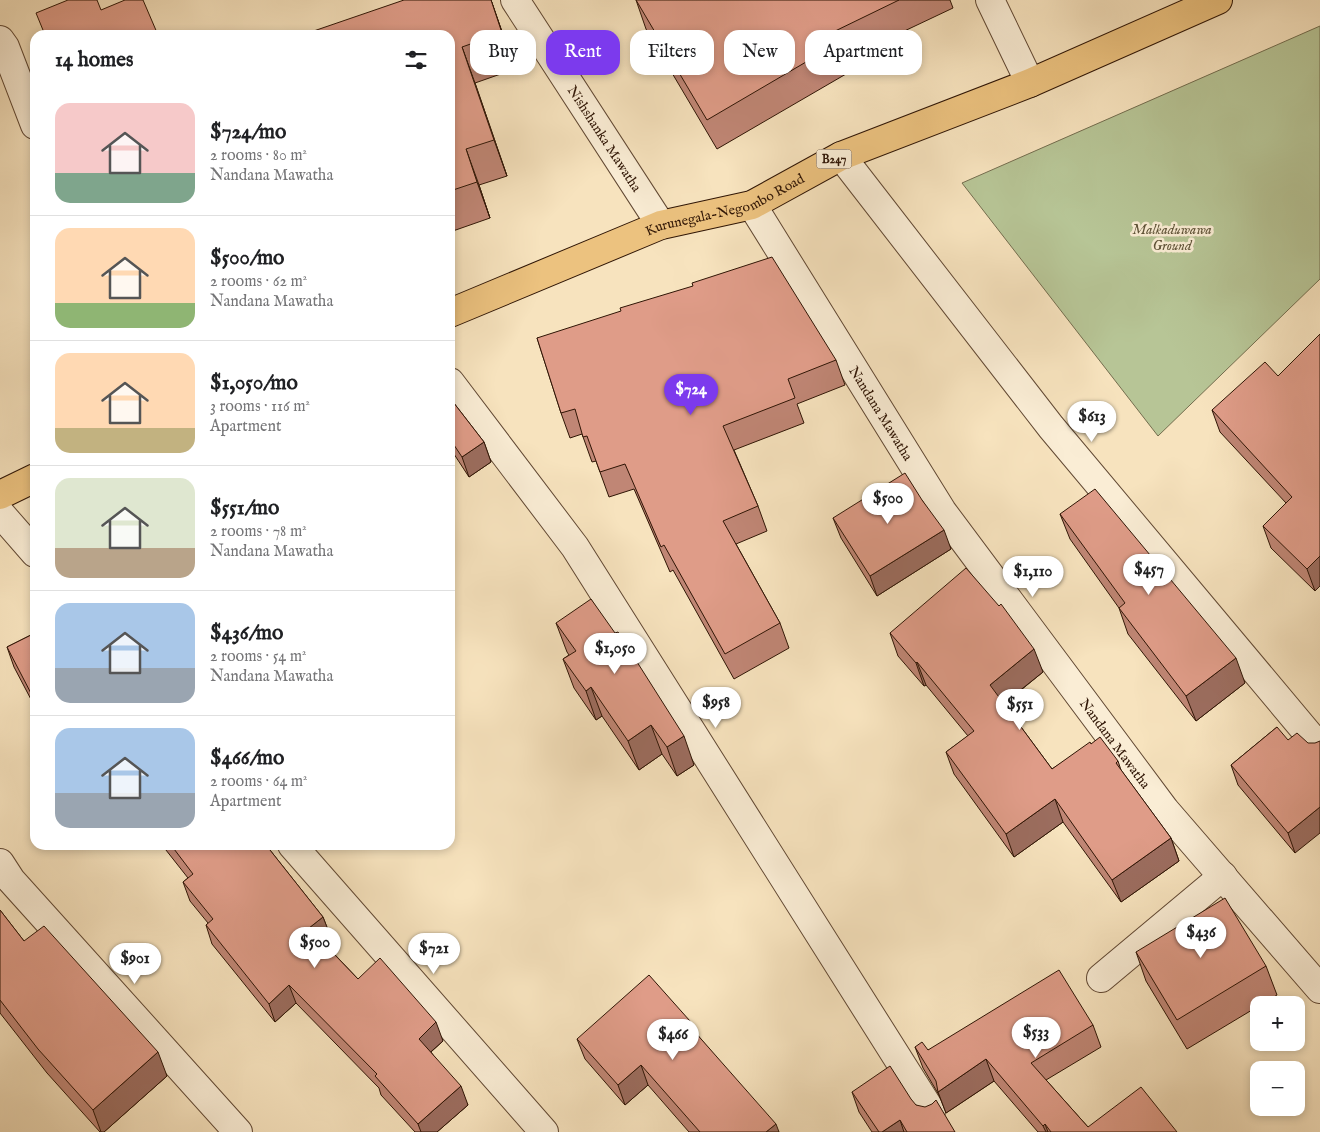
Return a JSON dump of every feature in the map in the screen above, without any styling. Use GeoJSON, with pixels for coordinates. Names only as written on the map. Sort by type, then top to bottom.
{"type":"FeatureCollection","features":[{"type":"Feature","properties":{"kind":"main road","name":"Kurunegala-Negombo Road"},"geometry":{"type":"LineString","coordinates":[[455,311],[662,225],[752,205],[841,156],[1030,83],[1218,0]]}},
{"type":"Feature","properties":{"kind":"main road"},"geometry":{"type":"LineString","coordinates":[[0,494],[30,480]]}},
{"type":"Feature","properties":{"kind":"street","name":"Nishshanka Mawatha"},"geometry":{"type":"LineString","coordinates":[[515,0],[662,225]]}},
{"type":"Feature","properties":{"kind":"street"},"geometry":{"type":"LineString","coordinates":[[990,0],[1030,83]]}},
{"type":"Feature","properties":{"kind":"street"},"geometry":{"type":"LineString","coordinates":[[0,40],[5,47],[30,112]]}},
{"type":"Feature","properties":{"kind":"street"},"geometry":{"type":"LineString","coordinates":[[841,156],[1051,427],[1319,744]]}},
{"type":"Feature","properties":{"kind":"street","name":"Nandana Mawatha"},"geometry":{"type":"LineString","coordinates":[[752,205],[942,511],[1165,810],[1320,989]]}},
{"type":"Feature","properties":{"kind":"street"},"geometry":{"type":"LineString","coordinates":[[455,389],[574,547],[931,1111]]}},
{"type":"Feature","properties":{"kind":"street"},"geometry":{"type":"LineString","coordinates":[[0,513],[30,546]]}},
{"type":"Feature","properties":{"kind":"street"},"geometry":{"type":"LineString","coordinates":[[296,850],[544,1132]]}},
{"type":"Feature","properties":{"kind":"street"},"geometry":{"type":"LineString","coordinates":[[0,863],[11,880],[238,1132]]}},
{"type":"Feature","properties":{"kind":"street"},"geometry":{"type":"LineString","coordinates":[[1101,978],[1223,876]]}},
{"type":"Feature","properties":{"kind":"green space","name":"Malkaduwawa Ground"},"geometry":{"type":"Polygon","coordinates":[[[1320,26],[1320,279],[1158,436],[962,183],[1320,26]]]}},
{"type":"Feature","properties":{"kind":"building"},"geometry":{"type":"Polygon","coordinates":[[[68,0],[97,0],[101,10],[125,0],[143,0],[156,30],[43,30],[36,13],[68,0]]]}},
{"type":"Feature","properties":{"kind":"building"},"geometry":{"type":"Polygon","coordinates":[[[404,0],[491,0],[501,30],[470,30],[470,44],[462,47],[470,75],[472,75],[494,140],[466,149],[477,182],[455,189],[455,30],[317,30],[404,0]]]}},
{"type":"Feature","properties":{"kind":"building"},"geometry":{"type":"Polygon","coordinates":[[[636,0],[899,0],[837,30],[805,30],[805,63],[795,68],[795,30],[724,30],[724,75],[784,75],[707,120],[680,75],[714,75],[714,30],[654,30],[636,0]]]}},
{"type":"Feature","properties":{"kind":"building"},"geometry":{"type":"Polygon","coordinates":[[[772,257],[836,360],[788,379],[795,398],[723,426],[758,506],[723,521],[780,623],[725,654],[664,545],[661,547],[625,464],[600,472],[587,436],[583,437],[575,409],[561,413],[537,338],[621,311],[620,308],[693,286],[692,283],[772,257]]]}},
{"type":"Feature","properties":{"kind":"building"},"geometry":{"type":"Polygon","coordinates":[[[1320,334],[1320,556],[1307,569],[1263,526],[1292,497],[1212,410],[1265,362],[1278,376],[1320,334]]]}},
{"type":"Feature","properties":{"kind":"building"},"geometry":{"type":"Polygon","coordinates":[[[455,404],[484,442],[462,457],[455,446],[455,404]]]}},
{"type":"Feature","properties":{"kind":"building"},"geometry":{"type":"Polygon","coordinates":[[[905,473],[944,530],[870,576],[833,518],[905,473]]]}},
{"type":"Feature","properties":{"kind":"building"},"geometry":{"type":"Polygon","coordinates":[[[1095,489],[1236,658],[1186,696],[1119,608],[1125,603],[1060,514],[1095,489]]]}},
{"type":"Feature","properties":{"kind":"building"},"geometry":{"type":"Polygon","coordinates":[[[966,568],[999,606],[1001,604],[1034,649],[990,685],[1052,769],[1100,737],[1118,761],[1116,763],[1171,838],[1112,880],[1055,799],[1006,834],[946,752],[974,731],[917,662],[890,633],[966,568]]]}},
{"type":"Feature","properties":{"kind":"building"},"geometry":{"type":"Polygon","coordinates":[[[591,599],[615,633],[618,632],[684,736],[667,747],[651,725],[628,741],[591,687],[586,691],[563,659],[576,651],[556,623],[591,599]]]}},
{"type":"Feature","properties":{"kind":"building"},"geometry":{"type":"Polygon","coordinates":[[[30,636],[30,691],[7,647],[30,636]]]}},
{"type":"Feature","properties":{"kind":"building"},"geometry":{"type":"Polygon","coordinates":[[[1277,727],[1288,740],[1297,733],[1308,743],[1320,741],[1320,807],[1288,833],[1231,765],[1277,727]]]}},
{"type":"Feature","properties":{"kind":"building"},"geometry":{"type":"Polygon","coordinates":[[[175,850],[270,850],[323,917],[309,928],[358,979],[380,958],[436,1022],[419,1039],[461,1086],[418,1124],[375,1076],[377,1074],[289,985],[269,1004],[206,925],[213,919],[183,882],[193,874],[175,850]]]}},
{"type":"Feature","properties":{"kind":"building"},"geometry":{"type":"Polygon","coordinates":[[[1225,898],[1266,966],[1177,1020],[1136,952],[1225,898]]]}},
{"type":"Feature","properties":{"kind":"building"},"geometry":{"type":"Polygon","coordinates":[[[0,910],[24,941],[44,926],[158,1052],[93,1110],[38,1049],[0,1000],[0,910]]]}},
{"type":"Feature","properties":{"kind":"building"},"geometry":{"type":"Polygon","coordinates":[[[1059,970],[1093,1025],[1031,1063],[1088,1127],[1141,1087],[1177,1132],[1051,1132],[1045,1124],[1043,1126],[986,1059],[938,1092],[936,1081],[915,1047],[922,1042],[928,1050],[1059,970]]]}},
{"type":"Feature","properties":{"kind":"building"},"geometry":{"type":"Polygon","coordinates":[[[649,975],[690,1021],[687,1023],[776,1124],[766,1132],[700,1132],[641,1065],[618,1085],[577,1039],[649,975]]]}},
{"type":"Feature","properties":{"kind":"building"},"geometry":{"type":"Polygon","coordinates":[[[890,1066],[916,1105],[925,1107],[936,1100],[955,1132],[907,1132],[900,1120],[879,1132],[852,1092],[890,1066]]]}}]}
